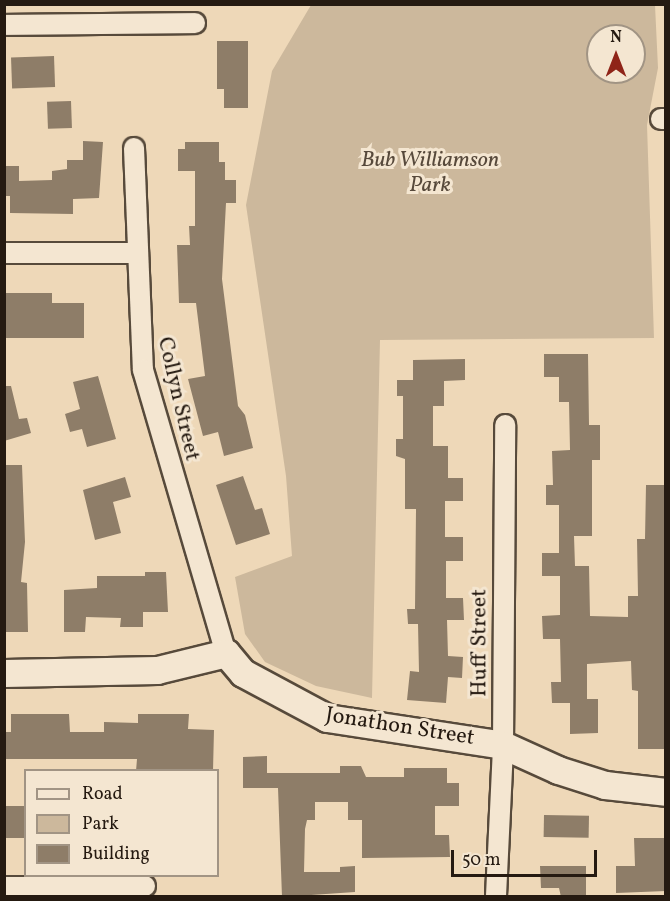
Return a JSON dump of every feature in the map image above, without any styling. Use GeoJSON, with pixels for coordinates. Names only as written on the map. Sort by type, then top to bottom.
{"type":"FeatureCollection","features":[{"type":"Feature","properties":{"kind":"street"},"geometry":{"type":"LineString","coordinates":[[4,25],[195,23]]}},
{"type":"Feature","properties":{"kind":"street","name":"Collyn Street"},"geometry":{"type":"LineString","coordinates":[[134,148],[136,253],[143,370],[226,653]]}},
{"type":"Feature","properties":{"kind":"street"},"geometry":{"type":"LineString","coordinates":[[4,254],[136,253]]}},
{"type":"Feature","properties":{"kind":"street","name":"Huff Street"},"geometry":{"type":"LineString","coordinates":[[496,897],[503,745],[505,425]]}},
{"type":"Feature","properties":{"kind":"street"},"geometry":{"type":"LineString","coordinates":[[4,673],[157,670],[226,653]]}},
{"type":"Feature","properties":{"kind":"street","name":"Jonathon Street"},"geometry":{"type":"LineString","coordinates":[[226,653],[243,673],[327,718],[503,745],[558,770],[605,785],[666,792]]}},
{"type":"Feature","properties":{"kind":"street"},"geometry":{"type":"LineString","coordinates":[[4,886],[145,886]]}},
{"type":"Feature","properties":{"kind":"green space","name":"Bub Williamson Park"},"geometry":{"type":"Polygon","coordinates":[[[311,5],[655,5],[658,68],[647,125],[654,338],[380,340],[372,698],[316,686],[265,662],[245,634],[235,577],[292,556],[286,476],[246,205],[272,71],[311,5]]]}},
{"type":"Feature","properties":{"kind":"building"},"geometry":{"type":"Polygon","coordinates":[[[217,41],[248,41],[248,108],[224,108],[224,89],[217,89],[217,41]]]}},
{"type":"Feature","properties":{"kind":"building"},"geometry":{"type":"Polygon","coordinates":[[[54,56],[55,87],[12,88],[11,58],[54,56]]]}},
{"type":"Feature","properties":{"kind":"building"},"geometry":{"type":"Polygon","coordinates":[[[71,101],[72,128],[48,129],[47,102],[71,101]]]}},
{"type":"Feature","properties":{"kind":"building"},"geometry":{"type":"Polygon","coordinates":[[[83,141],[103,142],[99,198],[73,199],[73,214],[10,213],[10,196],[4,196],[4,166],[19,166],[19,181],[52,180],[52,171],[67,169],[67,160],[83,160],[83,141]]]}},
{"type":"Feature","properties":{"kind":"building"},"geometry":{"type":"Polygon","coordinates":[[[185,142],[219,142],[219,162],[225,162],[225,180],[236,180],[236,203],[226,203],[222,279],[238,406],[245,415],[253,448],[224,456],[218,432],[203,436],[188,379],[205,376],[196,303],[179,303],[177,245],[190,245],[189,226],[195,226],[195,171],[178,171],[178,149],[185,149],[185,142]]]}},
{"type":"Feature","properties":{"kind":"building"},"geometry":{"type":"Polygon","coordinates":[[[4,293],[52,293],[52,303],[84,303],[84,338],[4,338],[4,293]]]}},
{"type":"Feature","properties":{"kind":"building"},"geometry":{"type":"Polygon","coordinates":[[[544,354],[588,354],[589,425],[600,425],[600,460],[592,460],[592,536],[574,536],[575,566],[589,566],[590,616],[628,617],[628,596],[638,596],[637,539],[645,539],[646,485],[666,485],[664,749],[638,749],[638,691],[632,690],[631,661],[587,664],[587,699],[598,699],[598,733],[570,734],[570,703],[552,703],[551,682],[561,682],[560,639],[543,639],[542,616],[560,615],[560,576],[542,576],[542,553],[559,553],[559,505],[546,505],[546,485],[553,485],[552,451],[570,450],[569,402],[559,402],[559,377],[544,377],[544,354]]]}},
{"type":"Feature","properties":{"kind":"building"},"geometry":{"type":"Polygon","coordinates":[[[465,359],[465,380],[444,381],[444,406],[433,406],[433,446],[448,446],[448,478],[463,478],[463,501],[445,501],[445,537],[463,537],[463,561],[446,561],[446,598],[463,598],[464,620],[447,620],[448,656],[463,657],[462,678],[448,677],[446,703],[407,700],[410,671],[419,672],[418,624],[408,624],[407,609],[415,609],[416,509],[405,509],[405,459],[396,456],[396,439],[403,439],[403,396],[397,396],[397,380],[413,380],[413,360],[465,359]]]}},
{"type":"Feature","properties":{"kind":"building"},"geometry":{"type":"Polygon","coordinates":[[[98,376],[116,439],[87,447],[82,429],[70,432],[65,414],[80,409],[73,382],[98,376]]]}},
{"type":"Feature","properties":{"kind":"building"},"geometry":{"type":"Polygon","coordinates":[[[4,386],[11,386],[19,419],[27,418],[31,433],[4,441],[4,386]]]}},
{"type":"Feature","properties":{"kind":"building"},"geometry":{"type":"Polygon","coordinates":[[[4,465],[22,465],[25,542],[21,582],[27,583],[28,632],[4,632],[4,465]]]}},
{"type":"Feature","properties":{"kind":"building"},"geometry":{"type":"Polygon","coordinates":[[[243,476],[255,510],[262,508],[270,534],[236,545],[216,485],[243,476]]]}},
{"type":"Feature","properties":{"kind":"building"},"geometry":{"type":"Polygon","coordinates":[[[125,477],[131,497],[113,502],[121,533],[95,540],[83,490],[125,477]]]}},
{"type":"Feature","properties":{"kind":"building"},"geometry":{"type":"Polygon","coordinates":[[[145,572],[166,572],[168,612],[143,612],[143,627],[120,627],[121,618],[86,617],[85,632],[64,632],[64,590],[97,588],[97,576],[145,576],[145,572]]]}},
{"type":"Feature","properties":{"kind":"building"},"geometry":{"type":"Polygon","coordinates":[[[11,714],[69,714],[70,732],[104,732],[104,722],[138,723],[138,714],[189,714],[188,729],[214,730],[213,769],[136,769],[137,759],[4,759],[4,732],[11,732],[11,714]]]}},
{"type":"Feature","properties":{"kind":"building"},"geometry":{"type":"Polygon","coordinates":[[[267,756],[267,773],[340,773],[340,766],[361,766],[366,777],[404,777],[404,768],[447,768],[447,783],[459,783],[459,806],[435,806],[435,835],[449,835],[450,857],[362,858],[362,820],[348,820],[348,802],[315,802],[315,820],[307,820],[305,829],[304,872],[340,872],[340,867],[355,866],[355,892],[282,897],[278,788],[243,788],[243,757],[267,756]]]}},
{"type":"Feature","properties":{"kind":"building"},"geometry":{"type":"Polygon","coordinates":[[[4,806],[24,806],[24,838],[4,838],[4,806]]]}},
{"type":"Feature","properties":{"kind":"building"},"geometry":{"type":"Polygon","coordinates":[[[544,815],[589,816],[589,838],[544,837],[544,815]]]}},
{"type":"Feature","properties":{"kind":"building"},"geometry":{"type":"Polygon","coordinates":[[[634,838],[666,838],[666,891],[616,893],[616,866],[635,866],[634,838]]]}},
{"type":"Feature","properties":{"kind":"building"},"geometry":{"type":"Polygon","coordinates":[[[540,866],[586,866],[586,897],[561,897],[559,888],[541,888],[540,866]]]}}]}
